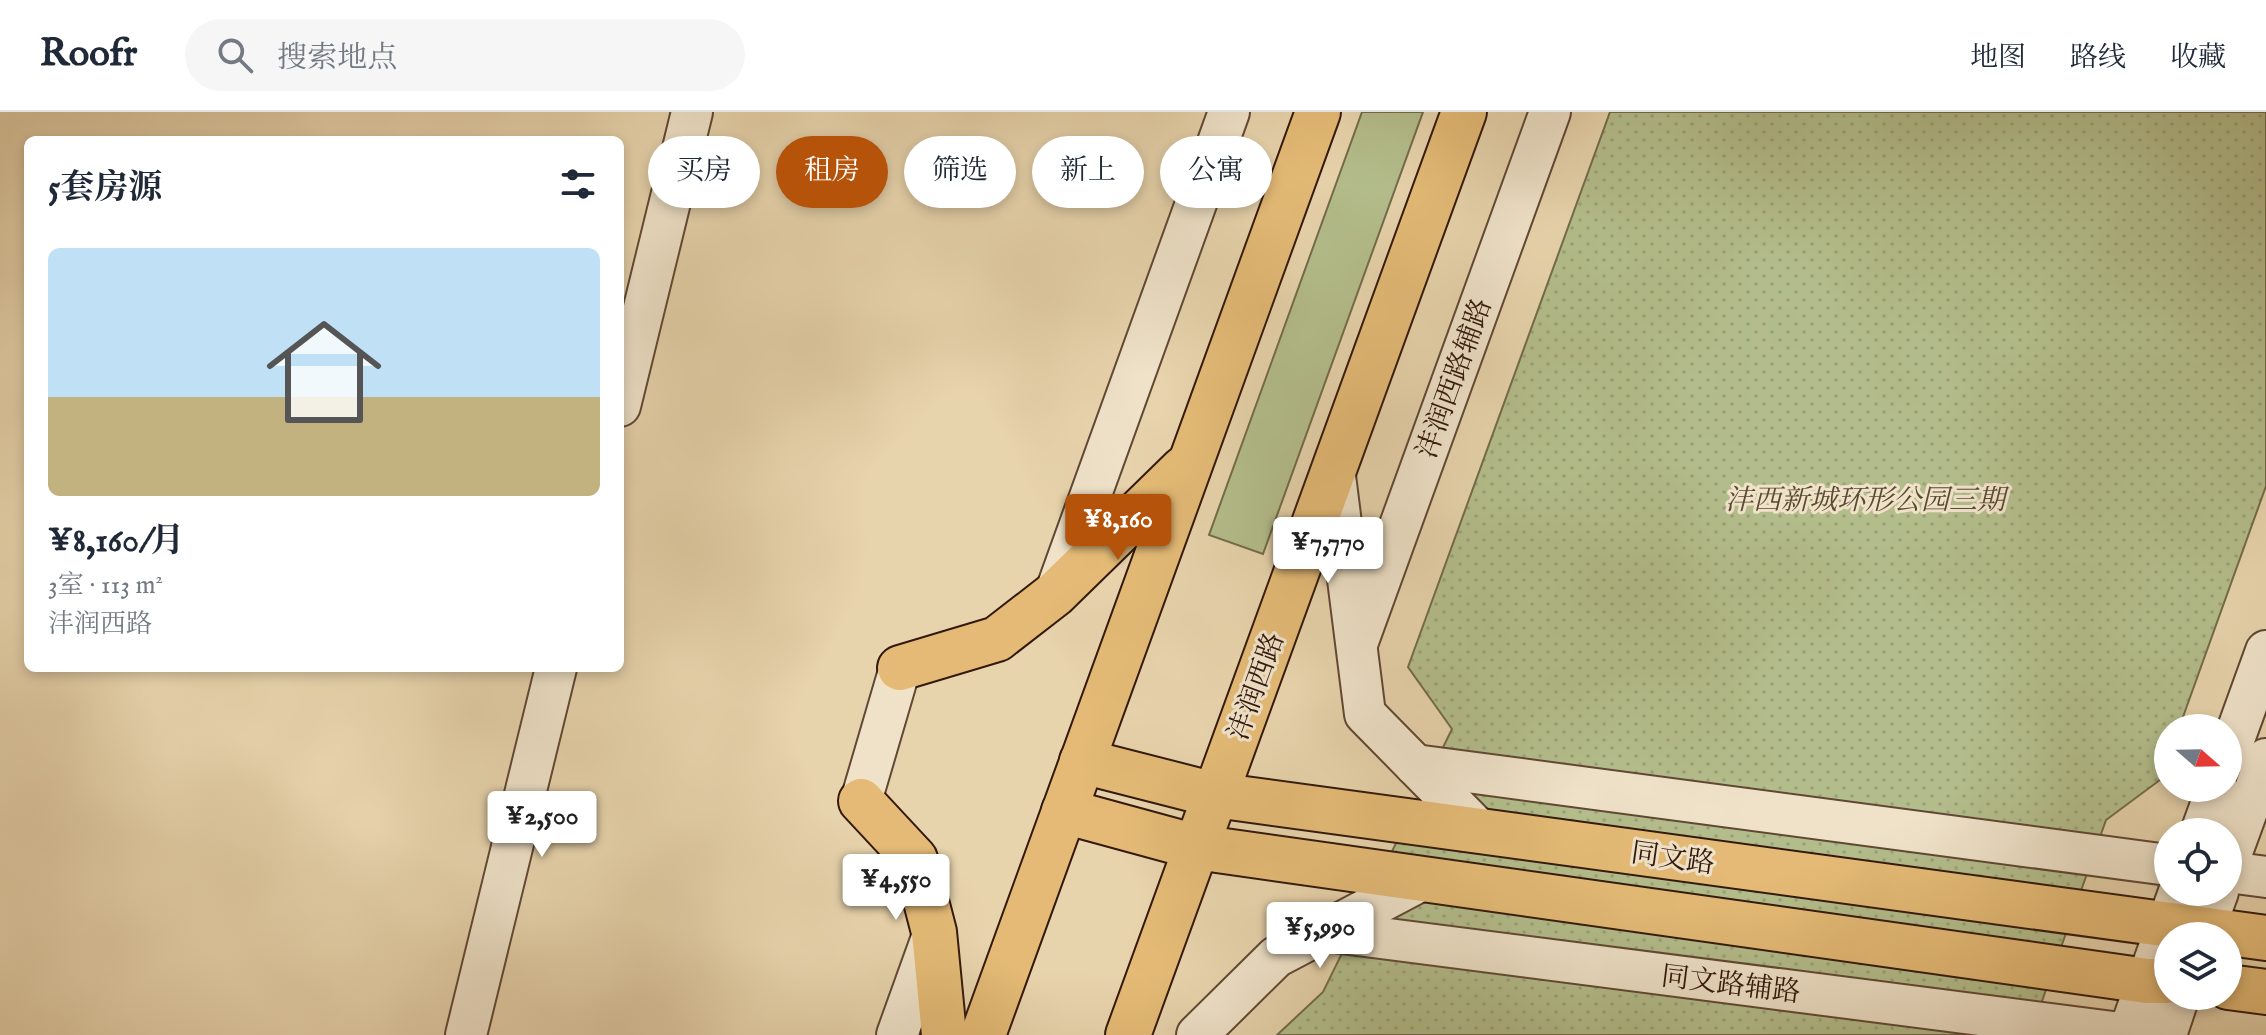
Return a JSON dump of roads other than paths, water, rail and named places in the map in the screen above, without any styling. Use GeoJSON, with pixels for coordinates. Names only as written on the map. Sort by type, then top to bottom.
{"type":"FeatureCollection","features":[{"type":"Feature","properties":{"kind":"main road"},"geometry":{"type":"LineString","coordinates":[[983,1035],[1318,112]]}},
{"type":"Feature","properties":{"kind":"main road","name":"沣润西路"},"geometry":{"type":"LineString","coordinates":[[1128,1035],[1464,112]]}},
{"type":"Feature","properties":{"kind":"main road"},"geometry":{"type":"LineString","coordinates":[[900,668],[997,639],[1055,594],[1191,462]]}},
{"type":"Feature","properties":{"kind":"main road","name":"同文路"},"geometry":{"type":"LineString","coordinates":[[1082,761],[1215,795],[1480,831],[2194,915],[2266,938]]}},
{"type":"Feature","properties":{"kind":"main road"},"geometry":{"type":"LineString","coordinates":[[861,801],[915,859],[934,932],[944,1035]]}},
{"type":"Feature","properties":{"kind":"main road","name":"同文路"},"geometry":{"type":"LineString","coordinates":[[1064,811],[1196,847],[2154,984]]}},
{"type":"Feature","properties":{"kind":"main road"},"geometry":{"type":"LineString","coordinates":[[2242,989],[2266,992]]}},
{"type":"Feature","properties":{"kind":"street"},"geometry":{"type":"LineString","coordinates":[[624,390],[692,112]]}},
{"type":"Feature","properties":{"kind":"street"},"geometry":{"type":"LineString","coordinates":[[1055,594],[1229,112]]}},
{"type":"Feature","properties":{"kind":"street","name":"沣润西路辅路"},"geometry":{"type":"LineString","coordinates":[[1357,644],[1550,112]]}},
{"type":"Feature","properties":{"kind":"street"},"geometry":{"type":"LineString","coordinates":[[1334,468],[1365,714],[1480,831]]}},
{"type":"Feature","properties":{"kind":"street"},"geometry":{"type":"LineString","coordinates":[[2242,717],[2266,651]]}},
{"type":"Feature","properties":{"kind":"street"},"geometry":{"type":"LineString","coordinates":[[861,801],[900,668]]}},
{"type":"Feature","properties":{"kind":"street"},"geometry":{"type":"LineString","coordinates":[[466,1035],[555,672]]}},
{"type":"Feature","properties":{"kind":"street"},"geometry":{"type":"LineString","coordinates":[[2242,825],[2266,759]]}},
{"type":"Feature","properties":{"kind":"street"},"geometry":{"type":"LineString","coordinates":[[1415,765],[2154,863]]}},
{"type":"Feature","properties":{"kind":"street"},"geometry":{"type":"LineString","coordinates":[[2242,874],[2266,877]]}},
{"type":"Feature","properties":{"kind":"street"},"geometry":{"type":"LineString","coordinates":[[1197,1035],[1276,957],[1424,879]]}},
{"type":"Feature","properties":{"kind":"street","name":"同文路辅路"},"geometry":{"type":"LineString","coordinates":[[1326,931],[2140,1035]]}},
{"type":"Feature","properties":{"kind":"street"},"geometry":{"type":"LineString","coordinates":[[897,1035],[934,932]]}},
{"type":"Feature","properties":{"kind":"street"},"geometry":{"type":"LineString","coordinates":[[1222,1035],[1237,996]]}},
{"type":"Feature","properties":{"kind":"street"},"geometry":{"type":"LineString","coordinates":[[2140,1035],[2154,1008]]}},
{"type":"Feature","properties":{"kind":"park label","name":"沣西新城环形公园三期"},"geometry":{"type":"Point","coordinates":[1865,499]}}]}
